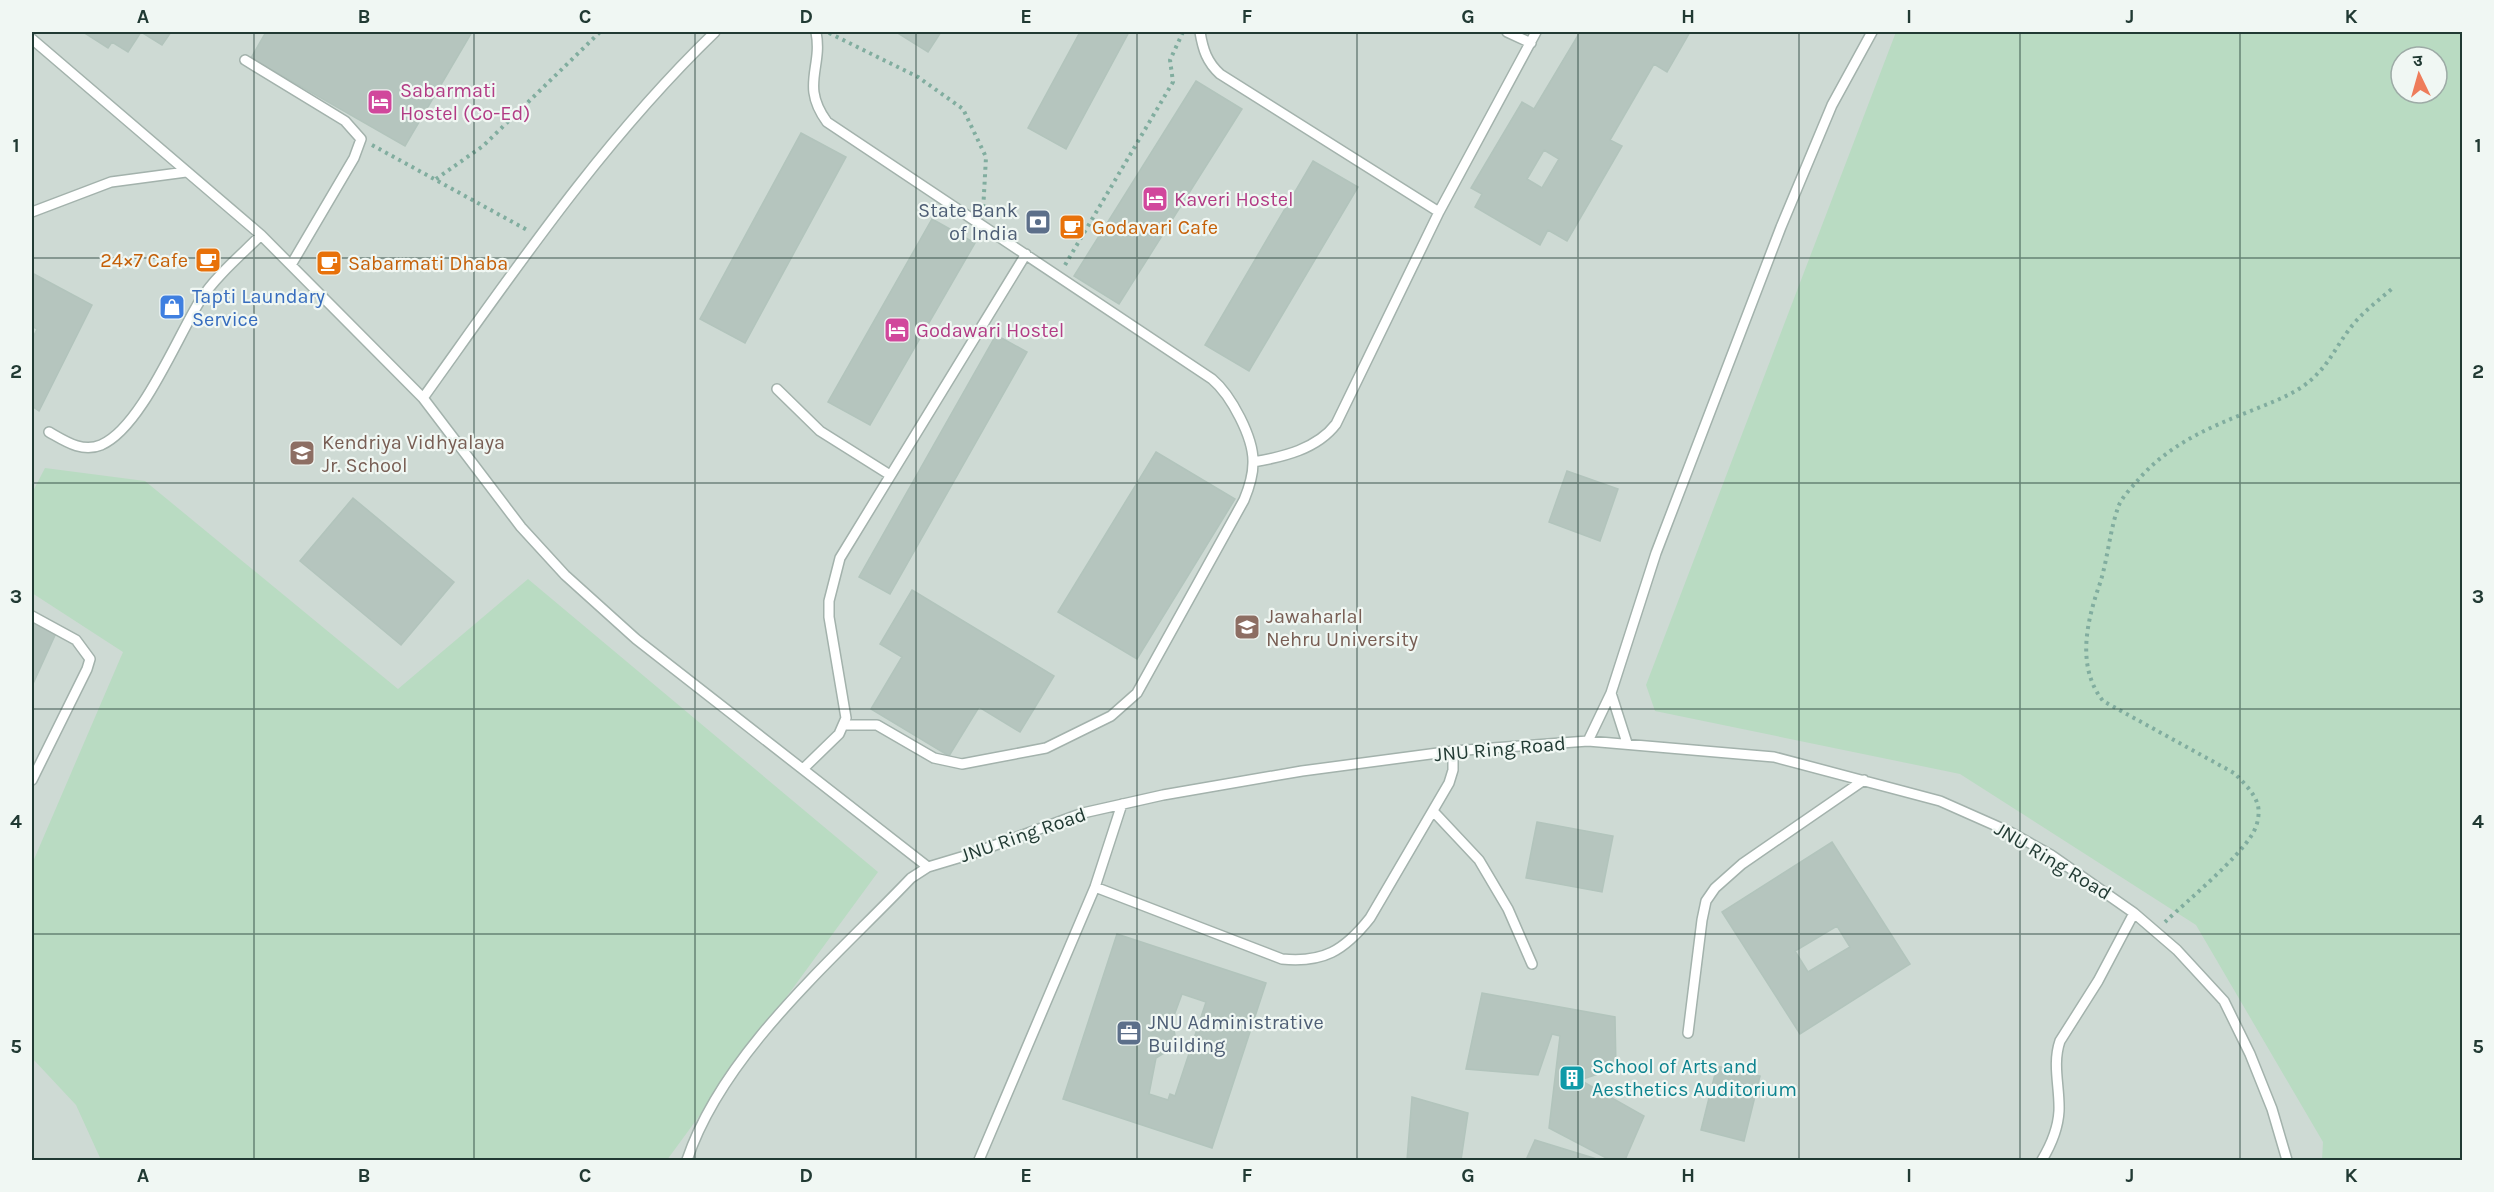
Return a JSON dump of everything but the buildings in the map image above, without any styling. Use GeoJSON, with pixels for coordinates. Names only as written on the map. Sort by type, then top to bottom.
{"type":"FeatureCollection","features":[{"type":"Feature","properties":{"kind":"lane"},"geometry":{"type":"LineString","coordinates":[[423,398],[539,236],[661,85],[715,32]]}},
{"type":"Feature","properties":{"kind":"lane"},"geometry":{"type":"LineString","coordinates":[[816,32],[812,90],[819,111],[827,122],[1059,276],[1225,390],[1235,408],[1254,462],[1252,481],[1244,500],[1137,693],[1111,716],[1046,748],[962,764],[934,758],[878,724],[844,725]]}},
{"type":"Feature","properties":{"kind":"lane"},"geometry":{"type":"LineString","coordinates":[[1200,32],[1202,48],[1210,64],[1220,75],[1439,212]]}},
{"type":"Feature","properties":{"kind":"lane"},"geometry":{"type":"LineString","coordinates":[[1507,32],[1531,43]]}},
{"type":"Feature","properties":{"kind":"lane"},"geometry":{"type":"LineString","coordinates":[[1254,462],[1301,450],[1327,435],[1336,424],[1439,212],[1536,32]]}},
{"type":"Feature","properties":{"kind":"lane"},"geometry":{"type":"LineString","coordinates":[[1588,741],[1611,693],[1656,554],[1781,226],[1832,105],[1872,32]]}},
{"type":"Feature","properties":{"kind":"lane"},"geometry":{"type":"LineString","coordinates":[[32,39],[261,235],[291,265],[423,398],[520,527],[566,575],[636,639],[928,867]]}},
{"type":"Feature","properties":{"kind":"lane"},"geometry":{"type":"LineString","coordinates":[[245,60],[345,121],[360,139],[354,158],[291,265]]}},
{"type":"Feature","properties":{"kind":"lane"},"geometry":{"type":"LineString","coordinates":[[32,212],[111,182],[186,172]]}},
{"type":"Feature","properties":{"kind":"lane"},"geometry":{"type":"LineString","coordinates":[[50,432],[78,447],[99,446],[121,433],[139,407],[202,297],[261,235]]}},
{"type":"Feature","properties":{"kind":"lane"},"geometry":{"type":"LineString","coordinates":[[804,768],[839,734],[846,718],[829,617],[829,601],[840,558],[1026,254]]}},
{"type":"Feature","properties":{"kind":"lane"},"geometry":{"type":"LineString","coordinates":[[777,389],[820,431],[890,475]]}},
{"type":"Feature","properties":{"kind":"lane"},"geometry":{"type":"LineString","coordinates":[[32,616],[76,640],[90,659],[32,780]]}},
{"type":"Feature","properties":{"kind":"lane"},"geometry":{"type":"LineString","coordinates":[[1611,693],[1627,743]]}},
{"type":"Feature","properties":{"kind":"lane","name":"JNU Ring Road"},"geometry":{"type":"LineString","coordinates":[[687,1161],[723,1088],[792,999],[911,878],[928,867],[968,855],[1069,817],[1122,804],[1302,771],[1453,751],[1588,741],[1774,758],[1864,780],[1940,801],[2010,832],[2051,855],[2134,913],[2193,966],[2224,1001],[2250,1053],[2272,1109],[2287,1161]]}},
{"type":"Feature","properties":{"kind":"lane"},"geometry":{"type":"LineString","coordinates":[[1095,887],[1282,959],[1304,961],[1330,955],[1354,938],[1370,918],[1449,783],[1453,770],[1453,751]]}},
{"type":"Feature","properties":{"kind":"lane"},"geometry":{"type":"LineString","coordinates":[[1688,1033],[1702,920],[1706,901],[1715,888],[1742,864],[1864,780]]}},
{"type":"Feature","properties":{"kind":"lane"},"geometry":{"type":"LineString","coordinates":[[979,1161],[1095,887],[1122,804]]}},
{"type":"Feature","properties":{"kind":"lane"},"geometry":{"type":"LineString","coordinates":[[1433,812],[1479,860],[1508,909],[1532,964]]}},
{"type":"Feature","properties":{"kind":"lane"},"geometry":{"type":"LineString","coordinates":[[2042,1161],[2057,1128],[2059,1110],[2056,1052],[2060,1041],[2098,981],[2134,913]]}},
{"type":"Feature","properties":{"kind":"path"},"geometry":{"type":"LineString","coordinates":[[436,179],[483,146],[600,32]]}},
{"type":"Feature","properties":{"kind":"path"},"geometry":{"type":"LineString","coordinates":[[826,32],[918,77],[963,109],[986,157],[982,225]]}},
{"type":"Feature","properties":{"kind":"path"},"geometry":{"type":"LineString","coordinates":[[1059,276],[1173,82],[1170,60],[1183,32]]}},
{"type":"Feature","properties":{"kind":"path"},"geometry":{"type":"LineString","coordinates":[[360,139],[539,236]]}},
{"type":"Feature","properties":{"kind":"path"},"geometry":{"type":"LineString","coordinates":[[2155,931],[2243,847],[2254,832],[2258,819],[2258,806],[2245,783],[2234,773],[2103,701],[2093,688],[2088,673],[2089,616],[2100,586],[2120,504],[2147,470],[2166,452],[2202,431],[2283,398],[2302,387],[2331,358],[2359,319],[2394,287]]}},
{"type":"Feature","properties":{"kind":"shaded area","name":"Jawaharlal Nehru University"},"geometry":{"type":"Polygon","coordinates":[[[32,32],[2462,32],[2462,1160],[32,1160],[32,32]]]}},
{"type":"Feature","properties":{"kind":"green space"},"geometry":{"type":"Polygon","coordinates":[[[1896,32],[2462,32],[2462,1160],[2322,1160],[2323,1142],[2196,925],[1960,774],[1655,711],[1646,685],[1896,32]]]}},
{"type":"Feature","properties":{"kind":"green space"},"geometry":{"type":"Polygon","coordinates":[[[45,468],[145,481],[398,689],[528,579],[878,872],[667,1160],[101,1160],[76,1105],[32,1058],[32,864],[123,652],[32,593],[32,493],[45,468]]]}},
{"type":"Feature","properties":{"kind":"place","name":"Sabarmati Hostel (Co-Ed)"},"geometry":{"type":"Point","coordinates":[380,102]}},
{"type":"Feature","properties":{"kind":"place","name":"Kaveri Hostel"},"geometry":{"type":"Point","coordinates":[1155,199]}},
{"type":"Feature","properties":{"kind":"place","name":"State Bank of India"},"geometry":{"type":"Point","coordinates":[1038,222]}},
{"type":"Feature","properties":{"kind":"place","name":"Godavari Cafe"},"geometry":{"type":"Point","coordinates":[1072,227]}},
{"type":"Feature","properties":{"kind":"place","name":"24×7 Cafe"},"geometry":{"type":"Point","coordinates":[208,260]}},
{"type":"Feature","properties":{"kind":"place","name":"Sabarmati Dhaba"},"geometry":{"type":"Point","coordinates":[329,263]}},
{"type":"Feature","properties":{"kind":"place","name":"Tapti Laundary Service"},"geometry":{"type":"Point","coordinates":[172,307]}},
{"type":"Feature","properties":{"kind":"place","name":"Godawari Hostel"},"geometry":{"type":"Point","coordinates":[897,330]}},
{"type":"Feature","properties":{"kind":"place","name":"Kendriya Vidhyalaya Jr. School"},"geometry":{"type":"Point","coordinates":[302,453]}},
{"type":"Feature","properties":{"kind":"place","name":"Jawaharlal Nehru University"},"geometry":{"type":"Point","coordinates":[1247,627]}},
{"type":"Feature","properties":{"kind":"place","name":"JNU Administrative Building"},"geometry":{"type":"Point","coordinates":[1129,1033]}},
{"type":"Feature","properties":{"kind":"place","name":"School of Arts and Aesthetics Auditorium"},"geometry":{"type":"Point","coordinates":[1572,1078]}}]}
